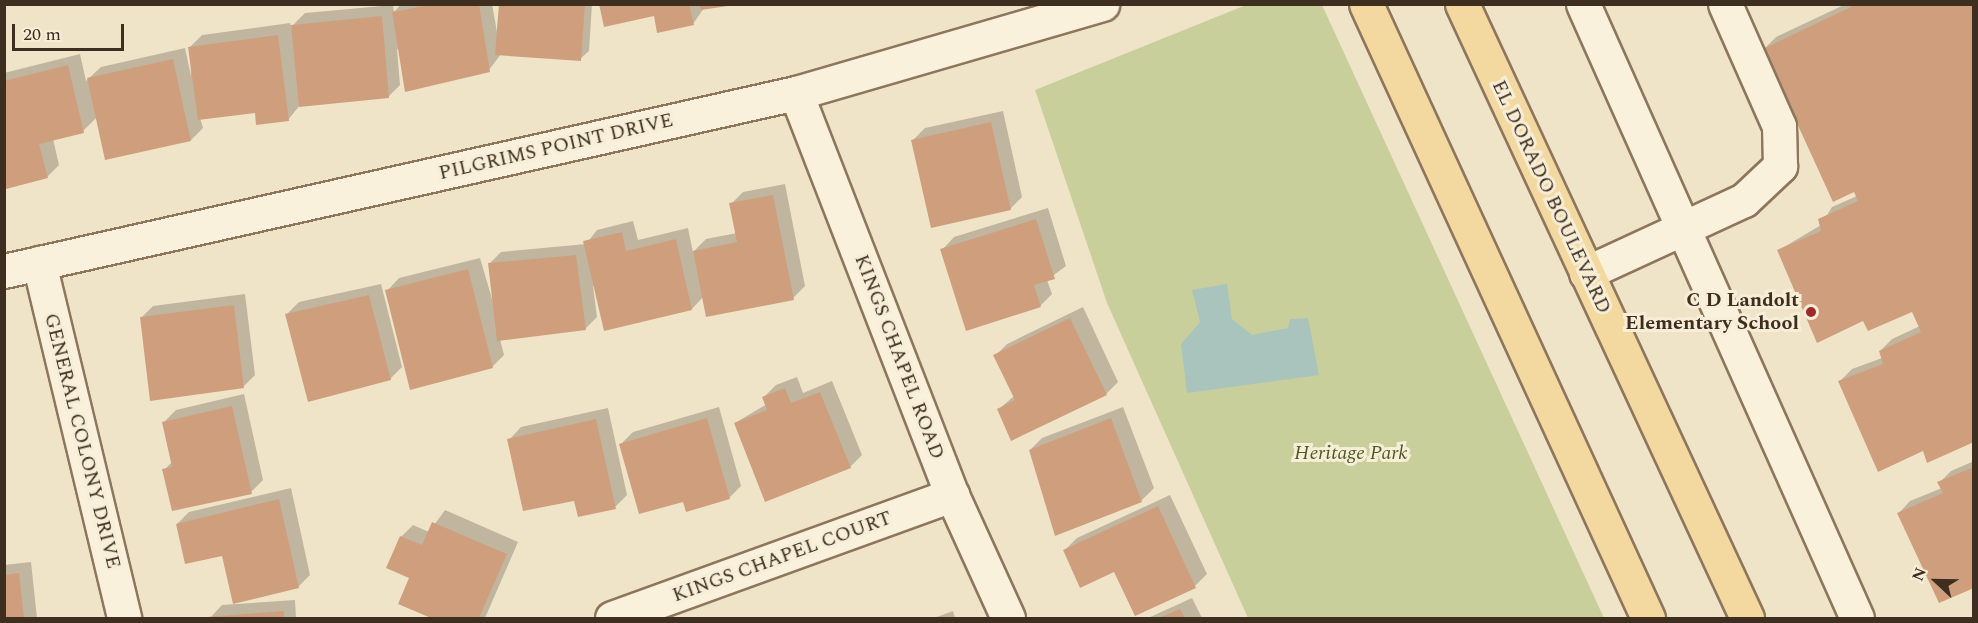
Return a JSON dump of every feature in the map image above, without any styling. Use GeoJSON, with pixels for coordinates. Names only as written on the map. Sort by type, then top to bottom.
{"type":"FeatureCollection","features":[{"type":"Feature","properties":{"kind":"main road"},"geometry":{"type":"LineString","coordinates":[[1366,4],[1648,618]]}},
{"type":"Feature","properties":{"kind":"main road","name":"EL DORADO BOULEVARD"},"geometry":{"type":"LineString","coordinates":[[1462,4],[1747,618]]}},
{"type":"Feature","properties":{"kind":"street","name":"PILGRIMS POINT DRIVE"},"geometry":{"type":"LineString","coordinates":[[4,271],[796,93],[1102,4]]}},
{"type":"Feature","properties":{"kind":"street"},"geometry":{"type":"LineString","coordinates":[[1583,4],[1857,618]]}},
{"type":"Feature","properties":{"kind":"street"},"geometry":{"type":"LineString","coordinates":[[1586,273],[1684,232],[1744,200],[1780,166],[1779,126],[1725,4]]}},
{"type":"Feature","properties":{"kind":"street","name":"KINGS CHAPEL ROAD"},"geometry":{"type":"LineString","coordinates":[[796,93],[952,495],[1008,618]]}},
{"type":"Feature","properties":{"kind":"street","name":"GENERAL COLONY DRIVE"},"geometry":{"type":"LineString","coordinates":[[39,263],[124,618]]}},
{"type":"Feature","properties":{"kind":"street","name":"KINGS CHAPEL COURT"},"geometry":{"type":"LineString","coordinates":[[612,618],[952,495]]}},
{"type":"Feature","properties":{"kind":"green space","name":"Heritage Park"},"geometry":{"type":"Polygon","coordinates":[[[1246,5],[1322,5],[1604,618],[1248,618],[1107,303],[1035,90],[1246,5]]]}},
{"type":"Feature","properties":{"kind":"water"},"geometry":{"type":"Polygon","coordinates":[[[1227,284],[1232,319],[1252,335],[1288,328],[1290,319],[1308,318],[1319,375],[1187,393],[1181,344],[1200,322],[1192,290],[1227,284]]]}},
{"type":"Feature","properties":{"kind":"building"},"geometry":{"type":"Polygon","coordinates":[[[435,4],[479,4],[490,72],[405,92],[392,12],[435,4]]]}},
{"type":"Feature","properties":{"kind":"building"},"geometry":{"type":"Polygon","coordinates":[[[499,4],[585,4],[581,61],[495,55],[499,4]]]}},
{"type":"Feature","properties":{"kind":"building"},"geometry":{"type":"Polygon","coordinates":[[[599,4],[689,4],[694,25],[657,33],[654,16],[604,27],[599,4]]]}},
{"type":"Feature","properties":{"kind":"building"},"geometry":{"type":"Polygon","coordinates":[[[1857,4],[1974,4],[1974,442],[1927,463],[1923,451],[1878,472],[1838,381],[1883,364],[1879,351],[1921,332],[1912,312],[1868,331],[1863,321],[1817,343],[1777,250],[1821,231],[1818,219],[1858,201],[1854,192],[1833,202],[1763,49],[1857,4]]]}},
{"type":"Feature","properties":{"kind":"building"},"geometry":{"type":"Polygon","coordinates":[[[700,5],[728,5],[728,6],[701,10],[700,5]]]}},
{"type":"Feature","properties":{"kind":"building"},"geometry":{"type":"Polygon","coordinates":[[[382,16],[389,98],[299,107],[291,25],[382,16]]]}},
{"type":"Feature","properties":{"kind":"building"},"geometry":{"type":"Polygon","coordinates":[[[278,35],[289,121],[256,125],[255,113],[198,120],[188,47],[278,35]]]}},
{"type":"Feature","properties":{"kind":"building"},"geometry":{"type":"Polygon","coordinates":[[[173,59],[191,141],[105,160],[87,78],[173,59]]]}},
{"type":"Feature","properties":{"kind":"building"},"geometry":{"type":"Polygon","coordinates":[[[68,65],[84,133],[39,144],[48,178],[6,189],[4,81],[68,65]]]}},
{"type":"Feature","properties":{"kind":"building"},"geometry":{"type":"Polygon","coordinates":[[[991,122],[1011,210],[931,228],[911,140],[991,122]]]}},
{"type":"Feature","properties":{"kind":"building"},"geometry":{"type":"Polygon","coordinates":[[[773,195],[794,300],[706,317],[693,251],[737,242],[729,203],[773,195]]]}},
{"type":"Feature","properties":{"kind":"building"},"geometry":{"type":"Polygon","coordinates":[[[1036,219],[1055,279],[1034,285],[1041,307],[966,331],[940,249],[1036,219]]]}},
{"type":"Feature","properties":{"kind":"building"},"geometry":{"type":"Polygon","coordinates":[[[622,232],[626,251],[676,239],[692,310],[604,331],[583,241],[622,232]]]}},
{"type":"Feature","properties":{"kind":"building"},"geometry":{"type":"Polygon","coordinates":[[[576,255],[586,330],[497,341],[488,263],[576,255]]]}},
{"type":"Feature","properties":{"kind":"building"},"geometry":{"type":"Polygon","coordinates":[[[468,269],[493,368],[410,390],[385,290],[468,269]]]}},
{"type":"Feature","properties":{"kind":"building"},"geometry":{"type":"Polygon","coordinates":[[[369,295],[391,380],[308,402],[285,314],[369,295]]]}},
{"type":"Feature","properties":{"kind":"building"},"geometry":{"type":"Polygon","coordinates":[[[234,305],[244,388],[150,401],[140,317],[234,305]]]}},
{"type":"Feature","properties":{"kind":"building"},"geometry":{"type":"Polygon","coordinates":[[[1070,318],[1107,395],[1011,441],[997,409],[1015,400],[993,355],[1070,318]]]}},
{"type":"Feature","properties":{"kind":"building"},"geometry":{"type":"Polygon","coordinates":[[[785,388],[791,403],[820,392],[851,468],[765,502],[734,423],[767,410],[762,397],[785,388]]]}},
{"type":"Feature","properties":{"kind":"building"},"geometry":{"type":"Polygon","coordinates":[[[232,406],[252,494],[172,511],[162,469],[172,467],[162,422],[232,406]]]}},
{"type":"Feature","properties":{"kind":"building"},"geometry":{"type":"Polygon","coordinates":[[[707,418],[730,499],[686,512],[683,502],[639,514],[619,444],[707,418]]]}},
{"type":"Feature","properties":{"kind":"building"},"geometry":{"type":"Polygon","coordinates":[[[1111,418],[1142,502],[1055,536],[1029,450],[1111,418]]]}},
{"type":"Feature","properties":{"kind":"building"},"geometry":{"type":"Polygon","coordinates":[[[596,419],[616,509],[578,517],[574,501],[523,511],[507,439],[596,419]]]}},
{"type":"Feature","properties":{"kind":"building"},"geometry":{"type":"Polygon","coordinates":[[[1974,467],[1974,588],[1939,603],[1897,513],[1943,493],[1937,482],[1974,467]]]}},
{"type":"Feature","properties":{"kind":"building"},"geometry":{"type":"Polygon","coordinates":[[[279,499],[299,588],[233,604],[222,556],[185,564],[176,524],[279,499]]]}},
{"type":"Feature","properties":{"kind":"building"},"geometry":{"type":"Polygon","coordinates":[[[1158,506],[1196,588],[1135,616],[1114,572],[1080,588],[1063,550],[1158,506]]]}},
{"type":"Feature","properties":{"kind":"building"},"geometry":{"type":"Polygon","coordinates":[[[432,522],[507,554],[479,618],[431,618],[398,604],[409,578],[386,568],[400,536],[422,545],[432,522]]]}},
{"type":"Feature","properties":{"kind":"building"},"geometry":{"type":"Polygon","coordinates":[[[19,573],[24,618],[5,618],[5,575],[19,573]]]}},
{"type":"Feature","properties":{"kind":"building"},"geometry":{"type":"Polygon","coordinates":[[[1180,609],[1185,618],[1159,618],[1180,609]]]}},
{"type":"Feature","properties":{"kind":"building"},"geometry":{"type":"Polygon","coordinates":[[[284,611],[284,618],[207,617],[284,611]]]}},
{"type":"Feature","properties":{"kind":"place","name":"C D Landolt Elementary School"},"geometry":{"type":"Point","coordinates":[1811,312]}}]}
